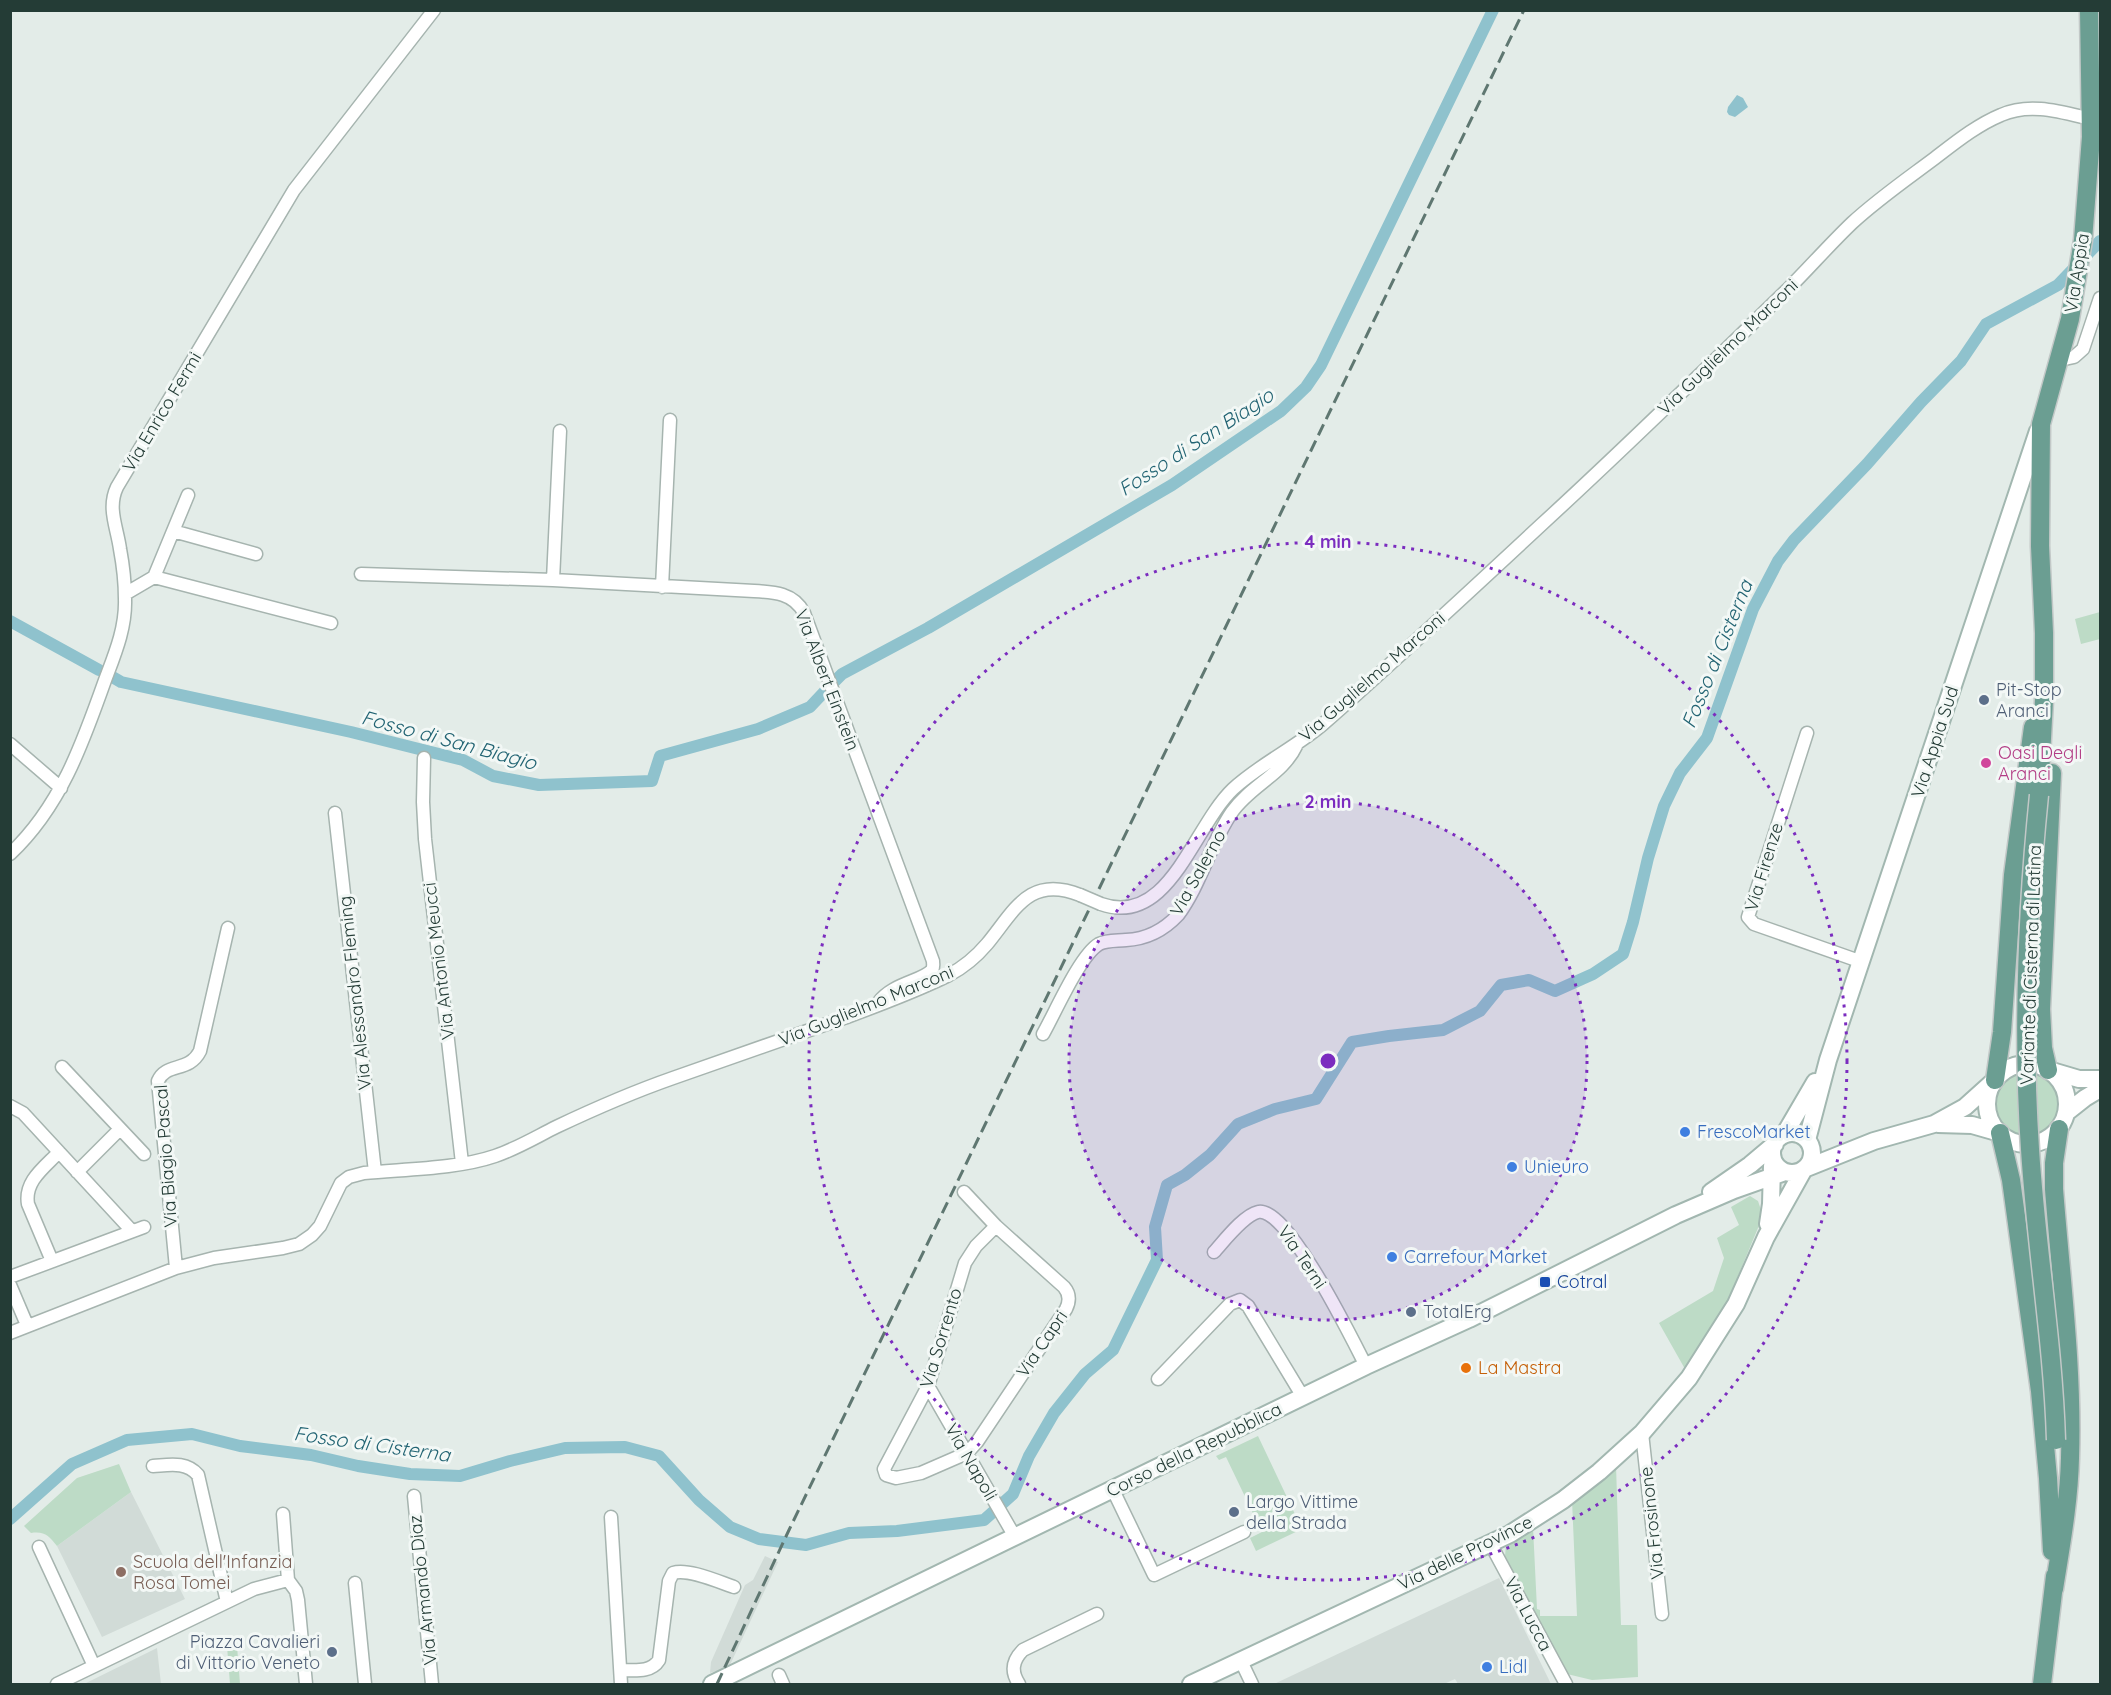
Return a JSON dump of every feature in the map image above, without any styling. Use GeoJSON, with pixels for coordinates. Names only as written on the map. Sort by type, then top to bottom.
{"type":"FeatureCollection","features":[{"type":"Feature","properties":{"kind":"main road","name":"Via Appia"},"geometry":{"type":"LineString","coordinates":[[2041,424],[2073,306],[2082,251],[2089,175],[2091,119],[2089,10]]}},
{"type":"Feature","properties":{"kind":"main road","name":"Variante di Cisterna di Latina"},"geometry":{"type":"LineString","coordinates":[[2041,424],[2040,539],[2044,633],[2044,722],[2030,904],[2025,1063],[2031,1162],[2049,1322],[2056,1440],[2054,1589],[2042,1684]]}},
{"type":"Feature","properties":{"kind":"main road","name":"Via Appia Sud"},"geometry":{"type":"LineString","coordinates":[[1809,1143],[1828,1060],[2041,424]]}},
{"type":"Feature","properties":{"kind":"main road"},"geometry":{"type":"LineString","coordinates":[[2044,633],[2052,751],[2041,1009],[2043,1048],[2048,1070],[2062,1084],[2066,1093],[2053,1175],[2068,1363],[2070,1440],[2066,1507],[2054,1589]]}},
{"type":"Feature","properties":{"kind":"main road"},"geometry":{"type":"LineString","coordinates":[[2044,633],[2013,875],[2002,1032],[1995,1080],[1987,1102],[1993,1124],[2000,1133],[2011,1180],[2040,1391],[2048,1478],[2054,1589]]}},
{"type":"Feature","properties":{"kind":"main road","name":"Via Appia Sud"},"geometry":{"type":"LineString","coordinates":[[1777,1145],[1828,1060]]}},
{"type":"Feature","properties":{"kind":"main road"},"geometry":{"type":"LineString","coordinates":[[1874,1141],[1809,1143],[1796,1134],[1777,1145],[1775,1163],[1778,1174],[1798,1172],[1874,1141],[1934,1124],[1965,1107],[2002,1073],[2019,1065],[2039,1065],[2075,1078],[2100,1079]]}},
{"type":"Feature","properties":{"kind":"main road"},"geometry":{"type":"LineString","coordinates":[[1934,1124],[1972,1125],[2000,1133],[2019,1143],[2041,1142],[2085,1098],[2100,1089]]}},
{"type":"Feature","properties":{"kind":"main road"},"geometry":{"type":"LineString","coordinates":[[1804,1169],[1811,1159],[1809,1143]]}},
{"type":"Feature","properties":{"kind":"main road","name":"Corso della Repubblica"},"geometry":{"type":"LineString","coordinates":[[1676,1215],[1777,1145]]}},
{"type":"Feature","properties":{"kind":"main road","name":"Via delle Province"},"geometry":{"type":"LineString","coordinates":[[1191,1684],[1522,1527],[1563,1500],[1599,1472],[1642,1433],[1689,1377],[1716,1338],[1742,1291],[1766,1237],[1804,1169]]}},
{"type":"Feature","properties":{"kind":"main road","name":"Corso della Repubblica"},"geometry":{"type":"LineString","coordinates":[[712,1684],[1366,1366],[1469,1319],[1676,1215],[1778,1174]]}},
{"type":"Feature","properties":{"kind":"main road","name":"Via delle Province"},"geometry":{"type":"LineString","coordinates":[[1766,1237],[1778,1174]]}},
{"type":"Feature","properties":{"kind":"main road"},"geometry":{"type":"LineString","coordinates":[[1734,1190],[1754,1192],[1771,1204]]}},
{"type":"Feature","properties":{"kind":"street","name":"Via Enrico Fermi"},"geometry":{"type":"LineString","coordinates":[[10,854],[33,829],[62,788],[83,741],[122,634],[125,594],[120,548],[112,513],[113,496],[117,487],[294,190],[434,10]]}},
{"type":"Feature","properties":{"kind":"street","name":"Via Guglielmo Marconi"},"geometry":{"type":"LineString","coordinates":[[10,1332],[176,1268],[214,1258],[299,1244],[320,1226],[336,1191],[344,1181],[359,1174],[462,1163],[502,1153],[656,1084],[925,986],[961,968],[986,945],[1018,904],[1032,894],[1057,888],[1116,908],[1128,908],[1145,902],[1157,895],[1168,882],[1223,799],[1242,782],[1322,725],[1543,524],[1788,290],[1869,208],[1962,138],[2000,116],[2016,110],[2033,109],[2056,111],[2091,119]]}},
{"type":"Feature","properties":{"kind":"street"},"geometry":{"type":"LineString","coordinates":[[2060,360],[2072,358],[2081,351],[2100,298]]}},
{"type":"Feature","properties":{"kind":"street"},"geometry":{"type":"LineString","coordinates":[[662,587],[670,420]]}},
{"type":"Feature","properties":{"kind":"street"},"geometry":{"type":"LineString","coordinates":[[553,580],[560,431]]}},
{"type":"Feature","properties":{"kind":"street"},"geometry":{"type":"LineString","coordinates":[[125,594],[154,577],[188,495]]}},
{"type":"Feature","properties":{"kind":"street"},"geometry":{"type":"LineString","coordinates":[[173,531],[256,554]]}},
{"type":"Feature","properties":{"kind":"street","name":"Via Albert Einstein"},"geometry":{"type":"LineString","coordinates":[[361,574],[553,580],[773,593],[793,599],[802,610],[933,961],[931,971],[892,989],[875,1006]]}},
{"type":"Feature","properties":{"kind":"street"},"geometry":{"type":"LineString","coordinates":[[154,577],[331,623]]}},
{"type":"Feature","properties":{"kind":"street","name":"Via Firenze"},"geometry":{"type":"LineString","coordinates":[[1807,733],[1748,917],[1754,924],[1862,962]]}},
{"type":"Feature","properties":{"kind":"street","name":"Via Salerno"},"geometry":{"type":"LineString","coordinates":[[1044,1034],[1081,964],[1093,948],[1103,943],[1135,940],[1151,935],[1165,927],[1178,915],[1232,812],[1247,795],[1285,763],[1298,742]]}},
{"type":"Feature","properties":{"kind":"street"},"geometry":{"type":"LineString","coordinates":[[10,744],[62,788]]}},
{"type":"Feature","properties":{"kind":"street","name":"Via Antonio Meucci"},"geometry":{"type":"LineString","coordinates":[[424,758],[423,802],[426,848],[462,1163]]}},
{"type":"Feature","properties":{"kind":"street","name":"Via Alessandro Fleming"},"geometry":{"type":"LineString","coordinates":[[335,813],[375,1172]]}},
{"type":"Feature","properties":{"kind":"street","name":"Via Biagio Pascal"},"geometry":{"type":"LineString","coordinates":[[176,1268],[158,1081],[166,1071],[192,1062],[200,1051],[228,928]]}},
{"type":"Feature","properties":{"kind":"street"},"geometry":{"type":"LineString","coordinates":[[62,1067],[144,1154]]}},
{"type":"Feature","properties":{"kind":"street"},"geometry":{"type":"LineString","coordinates":[[10,1106],[21,1111],[77,1172],[138,1229],[10,1277]]}},
{"type":"Feature","properties":{"kind":"street"},"geometry":{"type":"LineString","coordinates":[[77,1172],[120,1129]]}},
{"type":"Feature","properties":{"kind":"street"},"geometry":{"type":"LineString","coordinates":[[52,1261],[27,1194],[30,1184],[59,1152]]}},
{"type":"Feature","properties":{"kind":"street","name":"Via Capri"},"geometry":{"type":"LineString","coordinates":[[964,1192],[996,1226],[1066,1289],[1069,1295],[1066,1309],[977,1442],[967,1453]]}},
{"type":"Feature","properties":{"kind":"street","name":"Via Terni"},"geometry":{"type":"LineString","coordinates":[[1214,1252],[1250,1215],[1258,1212],[1269,1213],[1289,1234],[1309,1263],[1366,1366]]}},
{"type":"Feature","properties":{"kind":"street","name":"Via Sorrento"},"geometry":{"type":"LineString","coordinates":[[967,1453],[921,1473],[896,1478],[884,1469],[928,1386],[965,1263],[976,1246],[996,1226]]}},
{"type":"Feature","properties":{"kind":"street"},"geometry":{"type":"LineString","coordinates":[[10,1285],[27,1325]]}},
{"type":"Feature","properties":{"kind":"street"},"geometry":{"type":"LineString","coordinates":[[1158,1379],[1230,1304],[1240,1300],[1246,1304],[1303,1397]]}},
{"type":"Feature","properties":{"kind":"street","name":"Via Napoli"},"geometry":{"type":"LineString","coordinates":[[928,1386],[1015,1538]]}},
{"type":"Feature","properties":{"kind":"street","name":"Via Frosinone"},"geometry":{"type":"LineString","coordinates":[[1642,1433],[1662,1614]]}},
{"type":"Feature","properties":{"kind":"street"},"geometry":{"type":"LineString","coordinates":[[153,1466],[185,1466],[198,1475],[227,1602]]}},
{"type":"Feature","properties":{"kind":"street"},"geometry":{"type":"LineString","coordinates":[[1113,1490],[1154,1575],[1244,1532]]}},
{"type":"Feature","properties":{"kind":"street","name":"Via Armando Diaz"},"geometry":{"type":"LineString","coordinates":[[414,1497],[432,1684]]}},
{"type":"Feature","properties":{"kind":"street"},"geometry":{"type":"LineString","coordinates":[[283,1514],[288,1580],[296,1591],[298,1600],[306,1684]]}},
{"type":"Feature","properties":{"kind":"street"},"geometry":{"type":"LineString","coordinates":[[611,1517],[621,1684]]}},
{"type":"Feature","properties":{"kind":"street","name":"Via Lucca"},"geometry":{"type":"LineString","coordinates":[[1490,1543],[1566,1684]]}},
{"type":"Feature","properties":{"kind":"street"},"geometry":{"type":"LineString","coordinates":[[39,1547],[94,1666]]}},
{"type":"Feature","properties":{"kind":"street"},"geometry":{"type":"LineString","coordinates":[[621,1670],[650,1669],[659,1660],[669,1581],[673,1573],[687,1572],[734,1587]]}},
{"type":"Feature","properties":{"kind":"street"},"geometry":{"type":"LineString","coordinates":[[57,1684],[264,1585],[288,1580]]}},
{"type":"Feature","properties":{"kind":"street"},"geometry":{"type":"LineString","coordinates":[[355,1583],[365,1684]]}},
{"type":"Feature","properties":{"kind":"street"},"geometry":{"type":"LineString","coordinates":[[1019,1684],[1013,1668],[1015,1660],[1023,1650],[1096,1614]]}},
{"type":"Feature","properties":{"kind":"street"},"geometry":{"type":"LineString","coordinates":[[1240,1661],[1252,1684]]}},
{"type":"Feature","properties":{"kind":"shaded area","name":"Scuola dell'Infanzia Rosa Tomei"},"geometry":{"type":"Polygon","coordinates":[[[131,1492],[185,1599],[102,1637],[57,1546],[131,1492]]]}},
{"type":"Feature","properties":{"kind":"shaded area"},"geometry":{"type":"Polygon","coordinates":[[[765,1556],[778,1562],[729,1667],[710,1673],[711,1662],[745,1585],[753,1580],[765,1556]]]}},
{"type":"Feature","properties":{"kind":"shaded area"},"geometry":{"type":"Polygon","coordinates":[[[1499,1578],[1551,1684],[1458,1684],[1455,1679],[1444,1684],[1274,1684],[1499,1578]]]}},
{"type":"Feature","properties":{"kind":"shaded area"},"geometry":{"type":"Polygon","coordinates":[[[157,1648],[161,1684],[84,1684],[157,1648]]]}},
{"type":"Feature","properties":{"kind":"green space"},"geometry":{"type":"Polygon","coordinates":[[[2100,612],[2100,639],[2081,644],[2075,619],[2100,612]]]}},
{"type":"Feature","properties":{"kind":"green space"},"geometry":{"type":"Polygon","coordinates":[[[2021,1072],[2033,1072],[2045,1077],[2055,1087],[2060,1105],[2058,1118],[2045,1133],[2033,1138],[2021,1138],[2009,1133],[1999,1123],[1994,1111],[1994,1099],[1999,1087],[2009,1077],[2021,1072]]]}},
{"type":"Feature","properties":{"kind":"green space"},"geometry":{"type":"Polygon","coordinates":[[[1750,1196],[1758,1201],[1763,1216],[1723,1312],[1685,1369],[1659,1323],[1713,1291],[1724,1258],[1717,1238],[1739,1225],[1731,1207],[1750,1196]]]}},
{"type":"Feature","properties":{"kind":"green space"},"geometry":{"type":"Polygon","coordinates":[[[1258,1436],[1302,1529],[1256,1551],[1250,1538],[1262,1532],[1226,1457],[1219,1460],[1216,1456],[1258,1436]]]}},
{"type":"Feature","properties":{"kind":"green space"},"geometry":{"type":"Polygon","coordinates":[[[119,1464],[131,1492],[57,1546],[46,1535],[31,1533],[24,1526],[77,1478],[119,1464]]]}},
{"type":"Feature","properties":{"kind":"green space"},"geometry":{"type":"Polygon","coordinates":[[[1616,1465],[1621,1625],[1637,1625],[1638,1677],[1592,1680],[1567,1674],[1505,1556],[1506,1545],[1533,1527],[1537,1609],[1540,1610],[1540,1616],[1577,1616],[1572,1500],[1616,1465]]]}},
{"type":"Feature","properties":{"kind":"green space"},"geometry":{"type":"Polygon","coordinates":[[[227,1646],[237,1646],[240,1684],[230,1684],[227,1646]]]}},
{"type":"Feature","properties":{"kind":"water"},"geometry":{"type":"Polygon","coordinates":[[[1737,95],[1743,98],[1748,107],[1735,117],[1727,112],[1737,95]]]}},
{"type":"Feature","properties":{"kind":"waterway","name":"Fosso di San Biagio"},"geometry":{"type":"LineString","coordinates":[[834,682],[842,674],[928,628],[1172,485],[1281,411],[1306,387],[1321,365],[1493,10]]}},
{"type":"Feature","properties":{"kind":"waterway","name":"Fosso di Cisterna"},"geometry":{"type":"LineString","coordinates":[[10,1519],[72,1464],[127,1440],[192,1434],[240,1446],[311,1455],[358,1466],[410,1474],[460,1476],[565,1448],[625,1447],[659,1456],[699,1500],[730,1527],[759,1539],[806,1545],[849,1533],[897,1531],[984,1520],[1013,1494],[1029,1456],[1054,1413],[1085,1374],[1113,1350],[1157,1260],[1155,1227],[1167,1185],[1185,1175],[1210,1155],[1238,1124],[1275,1109],[1316,1099],[1352,1042],[1443,1030],[1480,1011],[1501,985],[1529,980],[1555,991],[1593,974],[1623,954],[1664,806],[1680,773],[1707,738],[1753,609],[1778,561],[1794,540],[1961,361],[1986,324],[2058,285],[2100,241]]}},
{"type":"Feature","properties":{"kind":"waterway","name":"Fosso di San Biagio"},"geometry":{"type":"LineString","coordinates":[[10,621],[99,670]]}},
{"type":"Feature","properties":{"kind":"waterway","name":"Fosso di San Biagio"},"geometry":{"type":"LineString","coordinates":[[109,675],[121,682],[351,732],[463,760],[493,776],[539,785],[652,781],[660,756],[758,729],[810,707],[826,690]]}},
{"type":"Feature","properties":{"kind":"railway"},"geometry":{"type":"LineString","coordinates":[[717,1684],[789,1530],[1524,10]]}},
{"type":"Feature","properties":{"kind":"place","name":"Pit-Stop Aranci"},"geometry":{"type":"Point","coordinates":[1984,700]}},
{"type":"Feature","properties":{"kind":"place","name":"Oasi Degli Aranci"},"geometry":{"type":"Point","coordinates":[1986,763]}},
{"type":"Feature","properties":{"kind":"place","name":"FrescoMarket"},"geometry":{"type":"Point","coordinates":[1685,1132]}},
{"type":"Feature","properties":{"kind":"place","name":"Unieuro"},"geometry":{"type":"Point","coordinates":[1512,1167]}},
{"type":"Feature","properties":{"kind":"place","name":"Carrefour Market"},"geometry":{"type":"Point","coordinates":[1392,1257]}},
{"type":"Feature","properties":{"kind":"place","name":"Cotral"},"geometry":{"type":"Point","coordinates":[1545,1282]}},
{"type":"Feature","properties":{"kind":"place","name":"TotalErg"},"geometry":{"type":"Point","coordinates":[1411,1312]}},
{"type":"Feature","properties":{"kind":"place","name":"La Mastra"},"geometry":{"type":"Point","coordinates":[1466,1368]}},
{"type":"Feature","properties":{"kind":"place","name":"Largo Vittime della Strada"},"geometry":{"type":"Point","coordinates":[1234,1512]}},
{"type":"Feature","properties":{"kind":"place","name":"Scuola dell'Infanzia Rosa Tomei"},"geometry":{"type":"Point","coordinates":[121,1572]}},
{"type":"Feature","properties":{"kind":"place","name":"Piazza Cavalieri di Vittorio Veneto"},"geometry":{"type":"Point","coordinates":[332,1652]}},
{"type":"Feature","properties":{"kind":"place","name":"Lidl"},"geometry":{"type":"Point","coordinates":[1487,1667]}}]}
